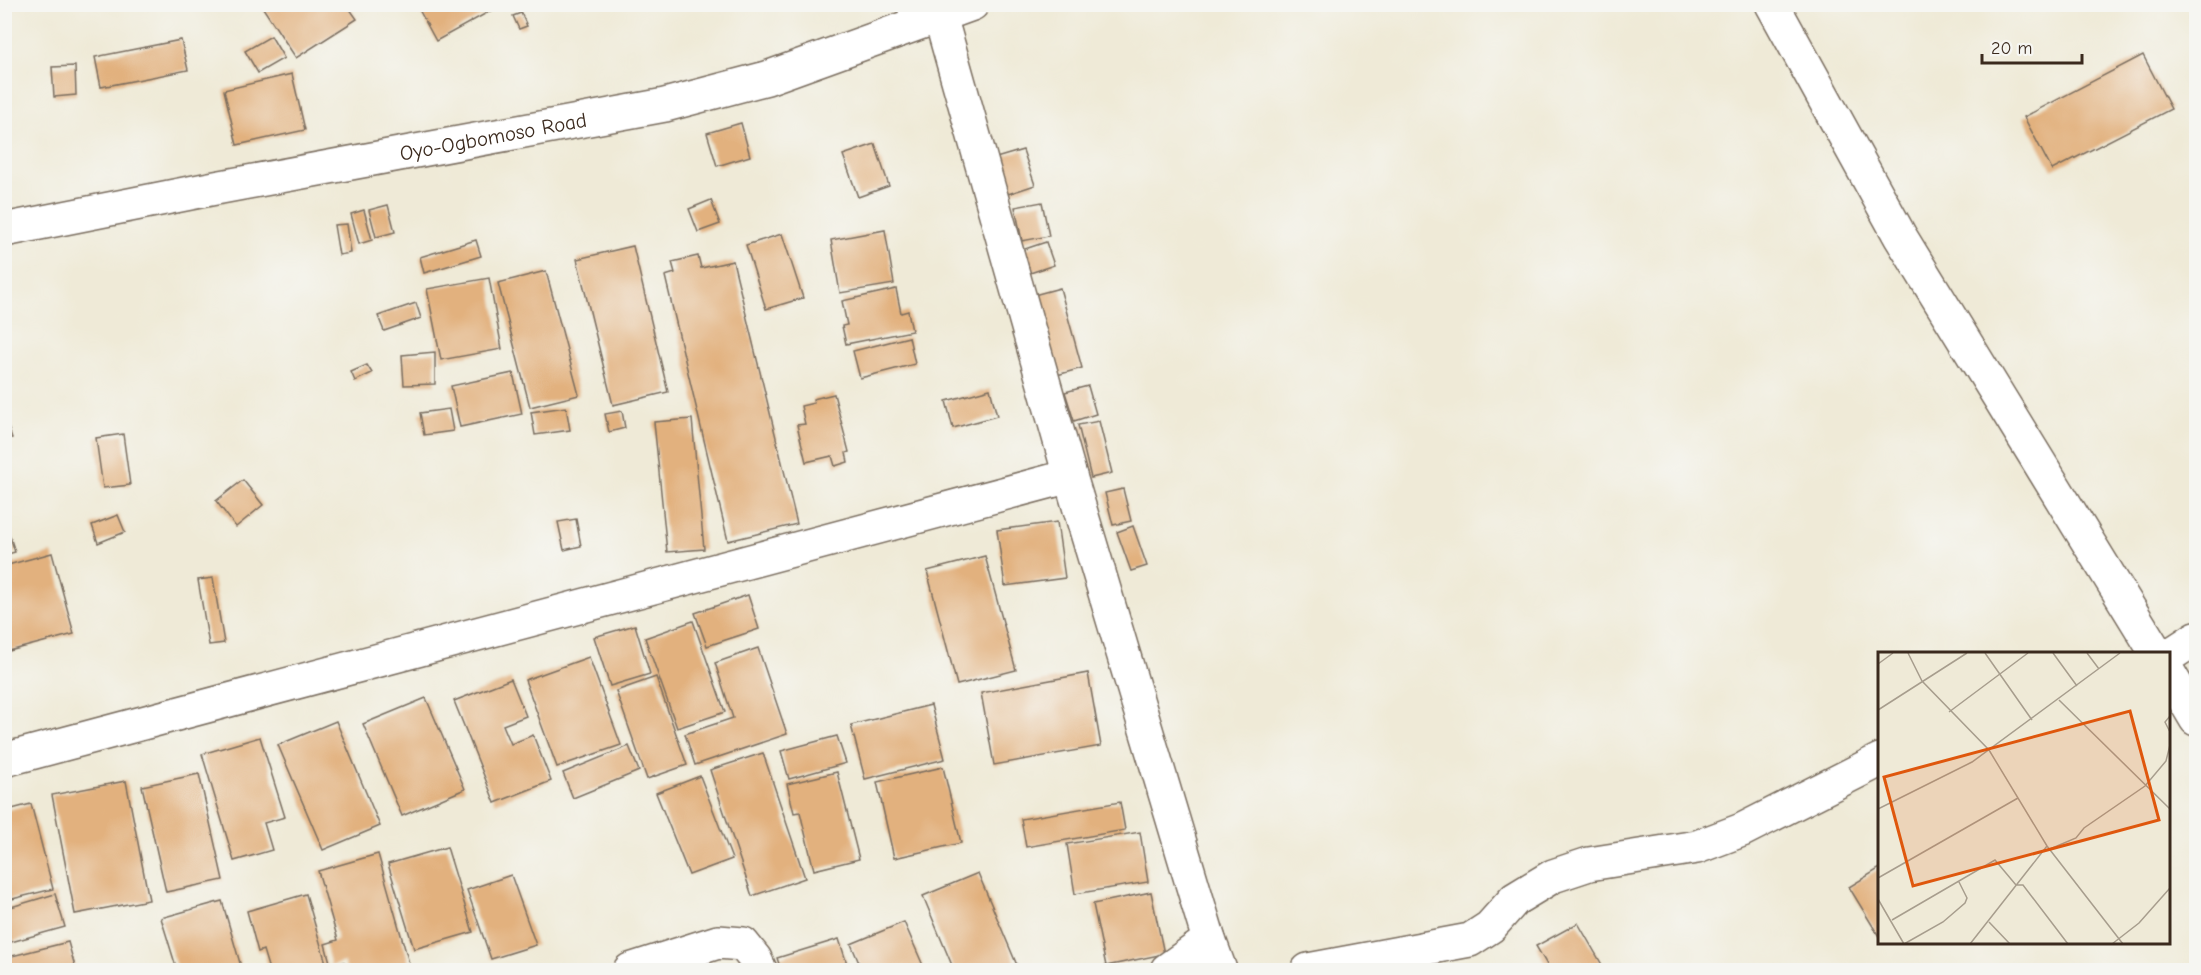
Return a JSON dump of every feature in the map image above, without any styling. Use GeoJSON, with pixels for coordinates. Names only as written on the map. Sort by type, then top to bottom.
{"type":"FeatureCollection","features":[{"type":"Feature","properties":{"kind":"main road","name":"Oyo-Ogbomoso Road"},"geometry":{"type":"LineString","coordinates":[[4,230],[210,189],[664,105],[767,78],[927,10],[972,4]]}},
{"type":"Feature","properties":{"kind":"main road"},"geometry":{"type":"LineString","coordinates":[[1772,4],[1900,236],[2156,652]]}},
{"type":"Feature","properties":{"kind":"main road"},"geometry":{"type":"LineString","coordinates":[[927,10],[1220,970]]}},
{"type":"Feature","properties":{"kind":"main road"},"geometry":{"type":"LineString","coordinates":[[4,760],[1070,476]]}},
{"type":"Feature","properties":{"kind":"main road"},"geometry":{"type":"LineString","coordinates":[[2171,655],[2196,638]]}},
{"type":"Feature","properties":{"kind":"main road"},"geometry":{"type":"LineString","coordinates":[[2171,678],[2196,719]]}},
{"type":"Feature","properties":{"kind":"main road"},"geometry":{"type":"LineString","coordinates":[[1308,970],[1470,940],[1490,927],[1515,899],[1553,876],[1588,864],[1697,847],[1742,830],[1878,761]]}},
{"type":"Feature","properties":{"kind":"main road"},"geometry":{"type":"LineString","coordinates":[[1167,970],[1209,940]]}},
{"type":"Feature","properties":{"kind":"main road"},"geometry":{"type":"LineString","coordinates":[[630,970],[718,942],[742,944],[755,959],[760,970]]}},
{"type":"Feature","properties":{"kind":"building"},"geometry":{"type":"Polygon","coordinates":[[[416,4],[503,4],[436,41],[416,4]]]}},
{"type":"Feature","properties":{"kind":"building"},"geometry":{"type":"Polygon","coordinates":[[[261,5],[347,5],[357,19],[296,58],[261,5]]]}},
{"type":"Feature","properties":{"kind":"building"},"geometry":{"type":"Polygon","coordinates":[[[521,13],[527,26],[519,29],[513,16],[521,13]]]}},
{"type":"Feature","properties":{"kind":"building"},"geometry":{"type":"Polygon","coordinates":[[[271,36],[284,58],[258,73],[245,51],[271,36]]]}},
{"type":"Feature","properties":{"kind":"building"},"geometry":{"type":"Polygon","coordinates":[[[181,40],[188,70],[101,87],[95,57],[181,40]]]}},
{"type":"Feature","properties":{"kind":"building"},"geometry":{"type":"Polygon","coordinates":[[[2143,55],[2171,109],[2052,170],[2024,117],[2143,55]]]}},
{"type":"Feature","properties":{"kind":"building"},"geometry":{"type":"Polygon","coordinates":[[[75,66],[76,95],[54,97],[52,67],[75,66]]]}},
{"type":"Feature","properties":{"kind":"building"},"geometry":{"type":"Polygon","coordinates":[[[292,74],[305,130],[237,145],[224,90],[292,74]]]}},
{"type":"Feature","properties":{"kind":"building"},"geometry":{"type":"Polygon","coordinates":[[[741,123],[750,156],[717,166],[707,133],[741,123]]]}},
{"type":"Feature","properties":{"kind":"building"},"geometry":{"type":"Polygon","coordinates":[[[875,144],[889,186],[858,197],[843,155],[875,144]]]}},
{"type":"Feature","properties":{"kind":"building"},"geometry":{"type":"Polygon","coordinates":[[[1023,150],[1035,185],[1008,194],[996,158],[1023,150]]]}},
{"type":"Feature","properties":{"kind":"building"},"geometry":{"type":"Polygon","coordinates":[[[711,200],[720,224],[698,232],[689,209],[711,200]]]}},
{"type":"Feature","properties":{"kind":"building"},"geometry":{"type":"Polygon","coordinates":[[[1042,202],[1049,236],[1022,241],[1015,207],[1042,202]]]}},
{"type":"Feature","properties":{"kind":"building"},"geometry":{"type":"Polygon","coordinates":[[[388,205],[395,232],[376,237],[369,210],[388,205]]]}},
{"type":"Feature","properties":{"kind":"building"},"geometry":{"type":"Polygon","coordinates":[[[364,210],[372,240],[359,244],[351,214],[364,210]]]}},
{"type":"Feature","properties":{"kind":"building"},"geometry":{"type":"Polygon","coordinates":[[[347,224],[351,253],[339,255],[334,225],[347,224]]]}},
{"type":"Feature","properties":{"kind":"building"},"geometry":{"type":"Polygon","coordinates":[[[885,230],[894,284],[840,293],[831,240],[885,230]]]}},
{"type":"Feature","properties":{"kind":"building"},"geometry":{"type":"Polygon","coordinates":[[[782,234],[803,298],[766,309],[746,245],[782,234]]]}},
{"type":"Feature","properties":{"kind":"building"},"geometry":{"type":"Polygon","coordinates":[[[476,240],[481,256],[424,273],[420,257],[476,240]]]}},
{"type":"Feature","properties":{"kind":"building"},"geometry":{"type":"Polygon","coordinates":[[[1046,242],[1054,265],[1030,273],[1022,250],[1046,242]]]}},
{"type":"Feature","properties":{"kind":"building"},"geometry":{"type":"Polygon","coordinates":[[[633,246],[668,392],[613,405],[577,259],[633,246]]]}},
{"type":"Feature","properties":{"kind":"building"},"geometry":{"type":"Polygon","coordinates":[[[698,256],[701,268],[733,261],[797,524],[728,541],[665,276],[675,273],[672,262],[698,256]]]}},
{"type":"Feature","properties":{"kind":"building"},"geometry":{"type":"Polygon","coordinates":[[[546,271],[579,395],[530,407],[498,283],[546,271]]]}},
{"type":"Feature","properties":{"kind":"building"},"geometry":{"type":"Polygon","coordinates":[[[489,278],[502,349],[441,360],[427,289],[489,278]]]}},
{"type":"Feature","properties":{"kind":"building"},"geometry":{"type":"Polygon","coordinates":[[[1060,288],[1082,368],[1057,375],[1034,295],[1060,288]]]}},
{"type":"Feature","properties":{"kind":"building"},"geometry":{"type":"Polygon","coordinates":[[[896,289],[901,313],[908,311],[912,331],[846,344],[842,326],[847,325],[842,301],[896,289]]]}},
{"type":"Feature","properties":{"kind":"building"},"geometry":{"type":"Polygon","coordinates":[[[416,303],[421,318],[384,331],[378,316],[416,303]]]}},
{"type":"Feature","properties":{"kind":"building"},"geometry":{"type":"Polygon","coordinates":[[[909,337],[915,364],[860,378],[853,351],[909,337]]]}},
{"type":"Feature","properties":{"kind":"building"},"geometry":{"type":"Polygon","coordinates":[[[435,352],[435,384],[404,385],[402,355],[435,352]]]}},
{"type":"Feature","properties":{"kind":"building"},"geometry":{"type":"Polygon","coordinates":[[[367,365],[372,373],[355,381],[351,372],[367,365]]]}},
{"type":"Feature","properties":{"kind":"building"},"geometry":{"type":"Polygon","coordinates":[[[513,373],[522,414],[460,427],[451,386],[513,373]]]}},
{"type":"Feature","properties":{"kind":"building"},"geometry":{"type":"Polygon","coordinates":[[[1088,386],[1096,414],[1074,421],[1065,392],[1088,386]]]}},
{"type":"Feature","properties":{"kind":"building"},"geometry":{"type":"Polygon","coordinates":[[[990,389],[997,416],[953,428],[946,401],[990,389]]]}},
{"type":"Feature","properties":{"kind":"building"},"geometry":{"type":"Polygon","coordinates":[[[834,394],[849,452],[846,453],[848,462],[835,466],[832,456],[806,462],[797,425],[805,424],[801,406],[814,403],[813,399],[834,394]]]}},
{"type":"Feature","properties":{"kind":"building"},"geometry":{"type":"Polygon","coordinates":[[[566,407],[570,430],[535,435],[531,412],[566,407]]]}},
{"type":"Feature","properties":{"kind":"building"},"geometry":{"type":"Polygon","coordinates":[[[449,409],[453,431],[424,435],[420,413],[449,409]]]}},
{"type":"Feature","properties":{"kind":"building"},"geometry":{"type":"Polygon","coordinates":[[[622,411],[625,428],[609,432],[605,414],[622,411]]]}},
{"type":"Feature","properties":{"kind":"building"},"geometry":{"type":"Polygon","coordinates":[[[4,415],[12,438],[4,440],[4,415]]]}},
{"type":"Feature","properties":{"kind":"building"},"geometry":{"type":"Polygon","coordinates":[[[692,419],[704,549],[667,552],[654,422],[692,419]]]}},
{"type":"Feature","properties":{"kind":"building"},"geometry":{"type":"Polygon","coordinates":[[[1099,421],[1112,473],[1091,478],[1078,425],[1099,421]]]}},
{"type":"Feature","properties":{"kind":"building"},"geometry":{"type":"Polygon","coordinates":[[[123,434],[130,485],[103,488],[96,438],[123,434]]]}},
{"type":"Feature","properties":{"kind":"building"},"geometry":{"type":"Polygon","coordinates":[[[243,480],[263,505],[236,527],[216,501],[243,480]]]}},
{"type":"Feature","properties":{"kind":"building"},"geometry":{"type":"Polygon","coordinates":[[[1123,489],[1131,521],[1113,525],[1105,493],[1123,489]]]}},
{"type":"Feature","properties":{"kind":"building"},"geometry":{"type":"Polygon","coordinates":[[[118,515],[125,532],[98,543],[92,525],[118,515]]]}},
{"type":"Feature","properties":{"kind":"building"},"geometry":{"type":"Polygon","coordinates":[[[4,518],[15,552],[4,555],[4,518]]]}},
{"type":"Feature","properties":{"kind":"building"},"geometry":{"type":"Polygon","coordinates":[[[576,519],[581,546],[564,550],[558,522],[576,519]]]}},
{"type":"Feature","properties":{"kind":"building"},"geometry":{"type":"Polygon","coordinates":[[[1057,522],[1065,578],[1005,586],[997,530],[1057,522]]]}},
{"type":"Feature","properties":{"kind":"building"},"geometry":{"type":"Polygon","coordinates":[[[1133,526],[1147,566],[1131,571],[1117,532],[1133,526]]]}},
{"type":"Feature","properties":{"kind":"building"},"geometry":{"type":"Polygon","coordinates":[[[52,553],[74,634],[9,651],[4,633],[4,566],[52,553]]]}},
{"type":"Feature","properties":{"kind":"building"},"geometry":{"type":"Polygon","coordinates":[[[985,556],[1016,670],[957,685],[927,571],[985,556]]]}},
{"type":"Feature","properties":{"kind":"building"},"geometry":{"type":"Polygon","coordinates":[[[213,578],[224,643],[209,645],[198,580],[213,578]]]}},
{"type":"Feature","properties":{"kind":"building"},"geometry":{"type":"Polygon","coordinates":[[[748,595],[759,629],[707,646],[695,613],[748,595]]]}},
{"type":"Feature","properties":{"kind":"building"},"geometry":{"type":"Polygon","coordinates":[[[693,621],[725,712],[677,728],[645,638],[693,621]]]}},
{"type":"Feature","properties":{"kind":"building"},"geometry":{"type":"Polygon","coordinates":[[[635,625],[650,674],[610,686],[594,637],[635,625]]]}},
{"type":"Feature","properties":{"kind":"building"},"geometry":{"type":"Polygon","coordinates":[[[758,648],[787,734],[695,765],[685,734],[733,718],[715,663],[758,648]]]}},
{"type":"Feature","properties":{"kind":"building"},"geometry":{"type":"Polygon","coordinates":[[[589,657],[621,745],[557,767],[525,680],[589,657]]]}},
{"type":"Feature","properties":{"kind":"building"},"geometry":{"type":"Polygon","coordinates":[[[1088,673],[1101,746],[994,765],[981,693],[1088,673]]]}},
{"type":"Feature","properties":{"kind":"building"},"geometry":{"type":"Polygon","coordinates":[[[656,677],[687,765],[647,779],[616,691],[656,677]]]}},
{"type":"Feature","properties":{"kind":"building"},"geometry":{"type":"Polygon","coordinates":[[[511,679],[526,716],[503,725],[511,744],[533,735],[551,781],[495,803],[454,701],[511,679]]]}},
{"type":"Feature","properties":{"kind":"building"},"geometry":{"type":"Polygon","coordinates":[[[426,698],[465,789],[402,816],[363,724],[426,698]]]}},
{"type":"Feature","properties":{"kind":"building"},"geometry":{"type":"Polygon","coordinates":[[[931,705],[945,759],[865,779],[851,725],[931,705]]]}},
{"type":"Feature","properties":{"kind":"building"},"geometry":{"type":"Polygon","coordinates":[[[336,721],[380,826],[323,850],[278,745],[336,721]]]}},
{"type":"Feature","properties":{"kind":"building"},"geometry":{"type":"Polygon","coordinates":[[[837,736],[846,763],[789,779],[781,751],[837,736]]]}},
{"type":"Feature","properties":{"kind":"building"},"geometry":{"type":"Polygon","coordinates":[[[260,737],[285,817],[264,823],[272,850],[234,861],[202,754],[260,737]]]}},
{"type":"Feature","properties":{"kind":"building"},"geometry":{"type":"Polygon","coordinates":[[[629,746],[639,771],[573,798],[563,773],[629,746]]]}},
{"type":"Feature","properties":{"kind":"building"},"geometry":{"type":"Polygon","coordinates":[[[763,753],[805,878],[752,896],[710,770],[763,753]]]}},
{"type":"Feature","properties":{"kind":"building"},"geometry":{"type":"Polygon","coordinates":[[[943,767],[961,843],[894,858],[877,782],[943,767]]]}},
{"type":"Feature","properties":{"kind":"building"},"geometry":{"type":"Polygon","coordinates":[[[837,772],[859,859],[814,870],[800,812],[794,813],[787,784],[837,772]]]}},
{"type":"Feature","properties":{"kind":"building"},"geometry":{"type":"Polygon","coordinates":[[[199,774],[223,880],[166,892],[142,786],[199,774]]]}},
{"type":"Feature","properties":{"kind":"building"},"geometry":{"type":"Polygon","coordinates":[[[700,776],[732,859],[689,875],[656,793],[700,776]]]}},
{"type":"Feature","properties":{"kind":"building"},"geometry":{"type":"Polygon","coordinates":[[[126,781],[149,900],[75,914],[52,795],[126,781]]]}},
{"type":"Feature","properties":{"kind":"building"},"geometry":{"type":"Polygon","coordinates":[[[1120,802],[1125,830],[1026,847],[1021,819],[1120,802]]]}},
{"type":"Feature","properties":{"kind":"building"},"geometry":{"type":"Polygon","coordinates":[[[31,804],[53,889],[4,901],[4,811],[31,804]]]}},
{"type":"Feature","properties":{"kind":"building"},"geometry":{"type":"Polygon","coordinates":[[[1140,832],[1148,882],[1075,894],[1067,844],[1140,832]]]}},
{"type":"Feature","properties":{"kind":"building"},"geometry":{"type":"Polygon","coordinates":[[[447,847],[473,932],[414,949],[388,864],[447,847]]]}},
{"type":"Feature","properties":{"kind":"building"},"geometry":{"type":"Polygon","coordinates":[[[378,854],[411,970],[338,970],[346,968],[344,962],[331,966],[325,944],[338,940],[318,871],[378,854]]]}},
{"type":"Feature","properties":{"kind":"building"},"geometry":{"type":"Polygon","coordinates":[[[1878,869],[1878,935],[1849,887],[1878,869]]]}},
{"type":"Feature","properties":{"kind":"building"},"geometry":{"type":"Polygon","coordinates":[[[978,873],[1019,970],[954,970],[923,896],[978,873]]]}},
{"type":"Feature","properties":{"kind":"building"},"geometry":{"type":"Polygon","coordinates":[[[511,875],[536,945],[491,959],[467,890],[511,875]]]}},
{"type":"Feature","properties":{"kind":"building"},"geometry":{"type":"Polygon","coordinates":[[[1151,892],[1164,954],[1106,966],[1093,904],[1151,892]]]}},
{"type":"Feature","properties":{"kind":"building"},"geometry":{"type":"Polygon","coordinates":[[[55,894],[65,927],[4,944],[4,909],[55,894]]]}},
{"type":"Feature","properties":{"kind":"building"},"geometry":{"type":"Polygon","coordinates":[[[306,894],[328,970],[269,970],[263,950],[258,952],[247,911],[306,894]]]}},
{"type":"Feature","properties":{"kind":"building"},"geometry":{"type":"Polygon","coordinates":[[[222,901],[242,970],[177,970],[161,918],[222,901]]]}},
{"type":"Feature","properties":{"kind":"building"},"geometry":{"type":"Polygon","coordinates":[[[904,922],[925,970],[862,970],[851,944],[904,922]]]}},
{"type":"Feature","properties":{"kind":"building"},"geometry":{"type":"Polygon","coordinates":[[[1578,923],[1605,970],[1550,970],[1536,946],[1578,923]]]}},
{"type":"Feature","properties":{"kind":"building"},"geometry":{"type":"Polygon","coordinates":[[[839,939],[849,970],[781,970],[777,958],[839,939]]]}},
{"type":"Feature","properties":{"kind":"building"},"geometry":{"type":"Polygon","coordinates":[[[68,942],[76,970],[12,970],[8,957],[68,942]]]}}]}
